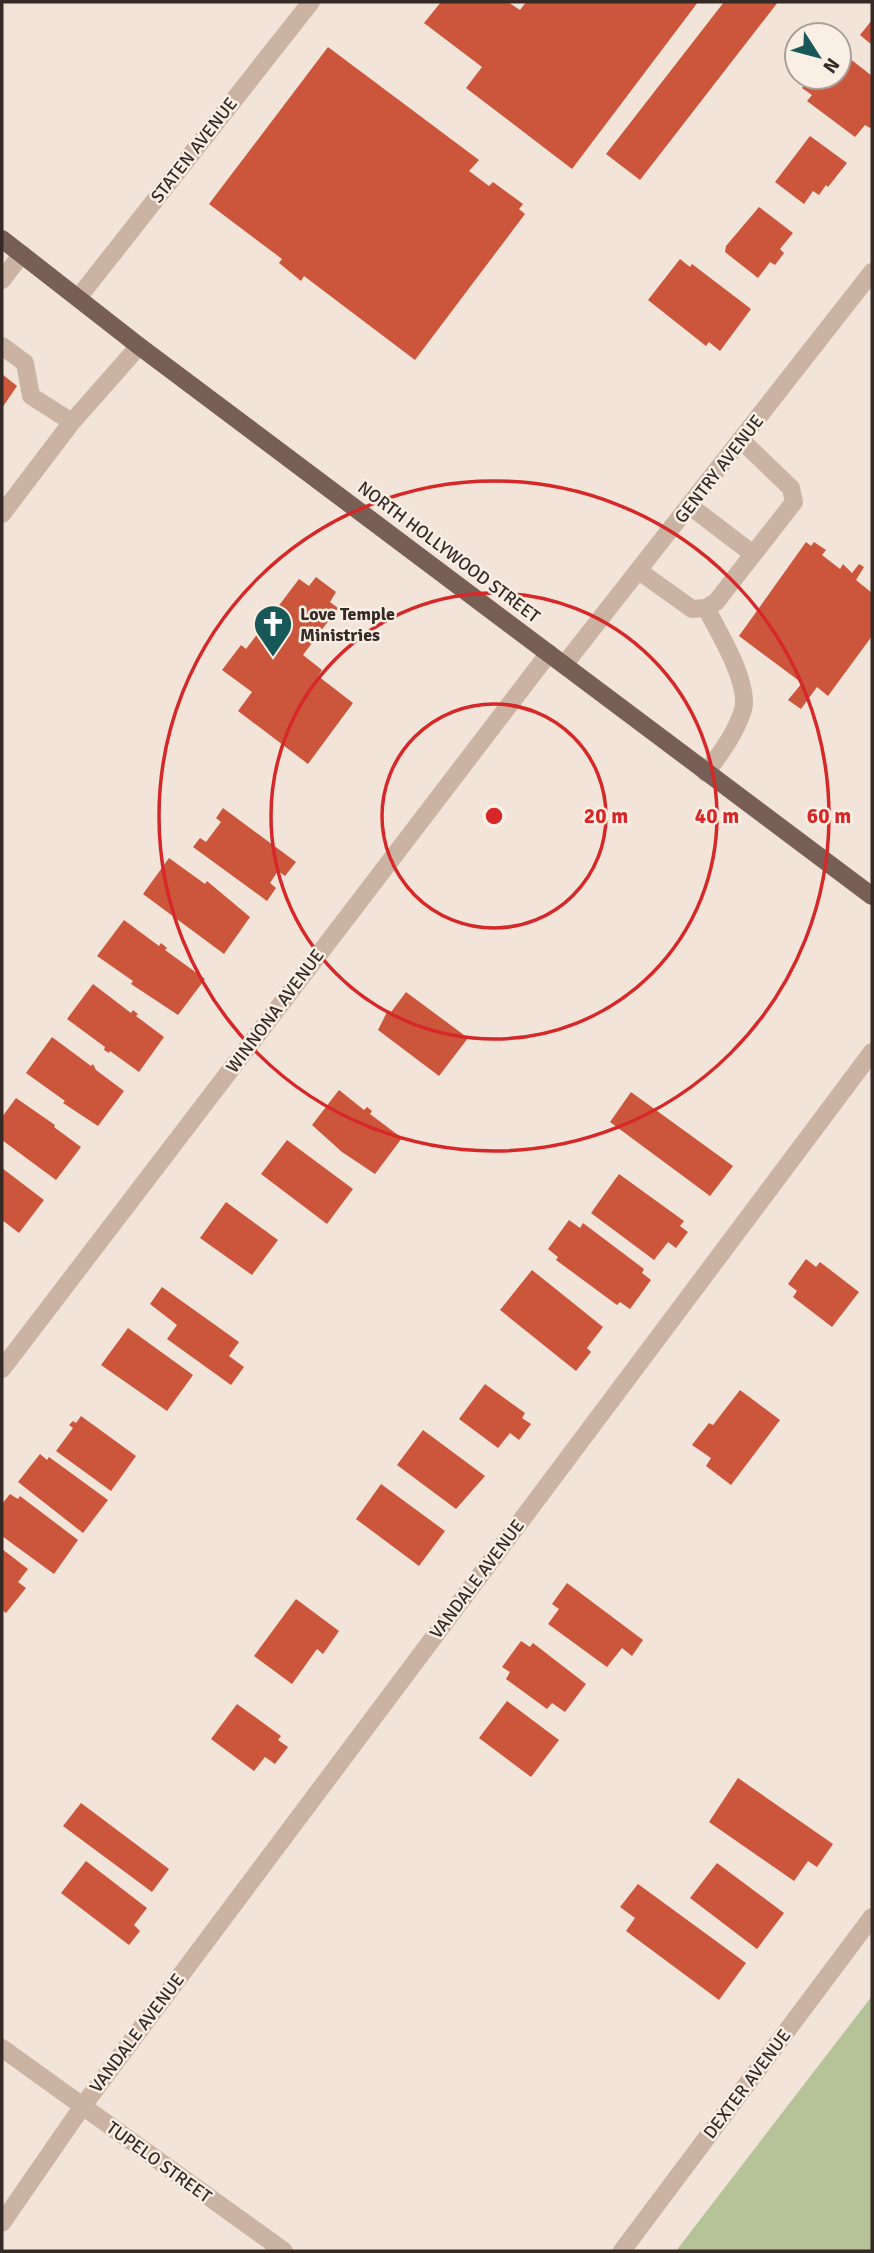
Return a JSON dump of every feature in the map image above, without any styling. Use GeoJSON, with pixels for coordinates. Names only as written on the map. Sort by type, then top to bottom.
{"type":"FeatureCollection","features":[{"type":"Feature","properties":{"kind":"main road","name":"NORTH HOLLYWOOD STREET"},"geometry":{"type":"LineString","coordinates":[[2,239],[139,346],[872,896]]}},
{"type":"Feature","properties":{"kind":"street","name":"STATEN AVENUE"},"geometry":{"type":"LineString","coordinates":[[78,298],[311,2]]}},
{"type":"Feature","properties":{"kind":"street"},"geometry":{"type":"LineString","coordinates":[[2,280],[22,254]]}},
{"type":"Feature","properties":{"kind":"street","name":"GENTRY AVENUE"},"geometry":{"type":"LineString","coordinates":[[564,665],[872,272]]}},
{"type":"Feature","properties":{"kind":"street"},"geometry":{"type":"LineString","coordinates":[[2,346],[25,363],[31,396],[72,422]]}},
{"type":"Feature","properties":{"kind":"street"},"geometry":{"type":"LineString","coordinates":[[2,514],[72,422],[139,346]]}},
{"type":"Feature","properties":{"kind":"street"},"geometry":{"type":"LineString","coordinates":[[639,571],[692,609],[706,608],[716,602],[794,502],[791,488],[741,440]]}},
{"type":"Feature","properties":{"kind":"street"},"geometry":{"type":"LineString","coordinates":[[690,506],[753,554]]}},
{"type":"Feature","properties":{"kind":"street"},"geometry":{"type":"LineString","coordinates":[[706,608],[744,689],[743,710],[727,743],[706,773]]}},
{"type":"Feature","properties":{"kind":"street","name":"WINNONA AVENUE"},"geometry":{"type":"LineString","coordinates":[[2,1369],[549,653]]}},
{"type":"Feature","properties":{"kind":"street","name":"VANDALE AVENUE"},"geometry":{"type":"LineString","coordinates":[[2,2223],[82,2107],[872,1052]]}},
{"type":"Feature","properties":{"kind":"street","name":"DEXTER AVENUE"},"geometry":{"type":"LineString","coordinates":[[622,2251],[872,1917]]}},
{"type":"Feature","properties":{"kind":"street","name":"TUPELO STREET"},"geometry":{"type":"LineString","coordinates":[[2,2048],[284,2251]]}},
{"type":"Feature","properties":{"kind":"green space"},"geometry":{"type":"Polygon","coordinates":[[[872,1996],[872,2251],[676,2251],[872,1996]]]}},
{"type":"Feature","properties":{"kind":"building"},"geometry":{"type":"Polygon","coordinates":[[[441,2],[508,2],[520,10],[526,2],[698,2],[572,169],[466,88],[482,67],[424,23],[441,2]]]}},
{"type":"Feature","properties":{"kind":"building"},"geometry":{"type":"Polygon","coordinates":[[[724,2],[778,2],[640,180],[606,154],[724,2]]]}},
{"type":"Feature","properties":{"kind":"building"},"geometry":{"type":"Polygon","coordinates":[[[872,20],[872,45],[860,35],[872,20]]]}},
{"type":"Feature","properties":{"kind":"building"},"geometry":{"type":"Polygon","coordinates":[[[328,47],[479,160],[469,171],[489,186],[493,182],[523,204],[519,209],[525,214],[415,360],[304,276],[301,281],[279,263],[282,259],[209,204],[328,47]]]}},
{"type":"Feature","properties":{"kind":"building"},"geometry":{"type":"Polygon","coordinates":[[[853,61],[872,76],[872,126],[870,128],[865,125],[855,137],[807,101],[812,95],[806,91],[853,91],[853,61]]]}},
{"type":"Feature","properties":{"kind":"building"},"geometry":{"type":"Polygon","coordinates":[[[810,136],[847,163],[828,187],[826,185],[819,195],[813,191],[804,204],[775,182],[810,136]]]}},
{"type":"Feature","properties":{"kind":"building"},"geometry":{"type":"Polygon","coordinates":[[[759,207],[793,233],[780,249],[784,253],[775,265],[770,262],[758,278],[725,252],[726,246],[759,207]]]}},
{"type":"Feature","properties":{"kind":"building"},"geometry":{"type":"Polygon","coordinates":[[[680,259],[690,267],[692,264],[751,309],[720,351],[709,342],[706,346],[648,300],[680,259]]]}},
{"type":"Feature","properties":{"kind":"building"},"geometry":{"type":"Polygon","coordinates":[[[2,374],[17,386],[2,408],[2,374]]]}},
{"type":"Feature","properties":{"kind":"building"},"geometry":{"type":"Polygon","coordinates":[[[806,542],[811,546],[814,542],[826,550],[822,555],[840,569],[843,564],[852,573],[859,564],[864,567],[856,580],[872,593],[872,636],[828,696],[817,687],[801,709],[788,700],[802,683],[739,636],[806,542]]]}},
{"type":"Feature","properties":{"kind":"building"},"geometry":{"type":"Polygon","coordinates":[[[316,577],[336,592],[330,602],[338,608],[303,655],[322,670],[318,676],[353,703],[308,764],[238,711],[252,692],[222,670],[241,645],[246,649],[299,579],[309,586],[316,577]]]}},
{"type":"Feature","properties":{"kind":"building"},"geometry":{"type":"Polygon","coordinates":[[[223,808],[296,862],[285,876],[278,871],[270,883],[276,888],[267,901],[193,847],[200,838],[206,842],[221,822],[216,818],[223,808]]]}},
{"type":"Feature","properties":{"kind":"building"},"geometry":{"type":"Polygon","coordinates":[[[169,858],[205,884],[207,881],[250,917],[224,954],[143,894],[169,858]]]}},
{"type":"Feature","properties":{"kind":"building"},"geometry":{"type":"Polygon","coordinates":[[[124,920],[159,946],[161,943],[167,948],[165,950],[205,979],[178,1015],[131,984],[133,981],[97,956],[124,920]]]}},
{"type":"Feature","properties":{"kind":"building"},"geometry":{"type":"Polygon","coordinates":[[[93,984],[131,1013],[133,1010],[138,1014],[136,1016],[164,1037],[139,1072],[110,1051],[109,1053],[104,1050],[105,1047],[67,1019],[93,984]]]}},
{"type":"Feature","properties":{"kind":"building"},"geometry":{"type":"Polygon","coordinates":[[[406,992],[468,1038],[439,1076],[378,1030],[388,1010],[391,1012],[406,992]]]}},
{"type":"Feature","properties":{"kind":"building"},"geometry":{"type":"Polygon","coordinates":[[[52,1037],[91,1066],[93,1064],[96,1070],[124,1091],[98,1126],[63,1103],[65,1101],[26,1073],[52,1037]]]}},
{"type":"Feature","properties":{"kind":"building"},"geometry":{"type":"Polygon","coordinates":[[[339,1090],[364,1110],[367,1107],[372,1111],[370,1114],[402,1138],[375,1174],[342,1152],[312,1125],[339,1090]]]}},
{"type":"Feature","properties":{"kind":"building"},"geometry":{"type":"Polygon","coordinates":[[[631,1092],[733,1166],[710,1196],[610,1122],[631,1092]]]}},
{"type":"Feature","properties":{"kind":"building"},"geometry":{"type":"Polygon","coordinates":[[[16,1098],[81,1147],[56,1180],[2,1140],[2,1117],[16,1098]]]}},
{"type":"Feature","properties":{"kind":"building"},"geometry":{"type":"Polygon","coordinates":[[[287,1140],[353,1189],[327,1224],[261,1174],[287,1140]]]}},
{"type":"Feature","properties":{"kind":"building"},"geometry":{"type":"Polygon","coordinates":[[[2,1168],[44,1200],[19,1233],[2,1220],[2,1168]]]}},
{"type":"Feature","properties":{"kind":"building"},"geometry":{"type":"Polygon","coordinates":[[[619,1174],[684,1221],[680,1226],[688,1232],[676,1248],[668,1242],[654,1260],[591,1213],[619,1174]]]}},
{"type":"Feature","properties":{"kind":"building"},"geometry":{"type":"Polygon","coordinates":[[[226,1202],[278,1240],[252,1275],[200,1238],[226,1202]]]}},
{"type":"Feature","properties":{"kind":"building"},"geometry":{"type":"Polygon","coordinates":[[[569,1220],[580,1228],[583,1223],[644,1269],[642,1273],[651,1280],[630,1309],[620,1302],[617,1305],[556,1260],[558,1257],[548,1249],[569,1220]]]}},
{"type":"Feature","properties":{"kind":"building"},"geometry":{"type":"Polygon","coordinates":[[[806,1259],[816,1267],[820,1262],[859,1292],[832,1327],[793,1297],[797,1291],[788,1284],[806,1259]]]}},
{"type":"Feature","properties":{"kind":"building"},"geometry":{"type":"Polygon","coordinates":[[[532,1270],[603,1327],[587,1348],[591,1352],[576,1371],[500,1310],[532,1270]]]}},
{"type":"Feature","properties":{"kind":"building"},"geometry":{"type":"Polygon","coordinates":[[[162,1287],[239,1342],[229,1356],[244,1367],[231,1385],[167,1339],[177,1325],[150,1304],[162,1287]]]}},
{"type":"Feature","properties":{"kind":"building"},"geometry":{"type":"Polygon","coordinates":[[[128,1328],[193,1375],[167,1411],[101,1365],[128,1328]]]}},
{"type":"Feature","properties":{"kind":"building"},"geometry":{"type":"Polygon","coordinates":[[[485,1384],[525,1413],[522,1418],[531,1424],[519,1440],[510,1433],[498,1448],[459,1419],[485,1384]]]}},
{"type":"Feature","properties":{"kind":"building"},"geometry":{"type":"Polygon","coordinates":[[[740,1390],[780,1420],[731,1485],[706,1466],[711,1458],[692,1445],[709,1423],[713,1425],[740,1390]]]}},
{"type":"Feature","properties":{"kind":"building"},"geometry":{"type":"Polygon","coordinates":[[[81,1416],[136,1456],[111,1491],[56,1451],[73,1428],[69,1425],[73,1421],[76,1423],[81,1416]]]}},
{"type":"Feature","properties":{"kind":"building"},"geometry":{"type":"Polygon","coordinates":[[[423,1430],[485,1476],[456,1509],[397,1465],[423,1430]]]}},
{"type":"Feature","properties":{"kind":"building"},"geometry":{"type":"Polygon","coordinates":[[[40,1454],[47,1460],[49,1457],[108,1500],[83,1533],[18,1482],[40,1454]]]}},
{"type":"Feature","properties":{"kind":"building"},"geometry":{"type":"Polygon","coordinates":[[[381,1484],[445,1531],[419,1566],[356,1519],[381,1484]]]}},
{"type":"Feature","properties":{"kind":"building"},"geometry":{"type":"Polygon","coordinates":[[[10,1494],[18,1499],[20,1496],[78,1540],[54,1574],[2,1536],[2,1504],[10,1494]]]}},
{"type":"Feature","properties":{"kind":"building"},"geometry":{"type":"Polygon","coordinates":[[[2,1549],[28,1569],[18,1582],[26,1588],[6,1613],[2,1610],[2,1549]]]}},
{"type":"Feature","properties":{"kind":"building"},"geometry":{"type":"Polygon","coordinates":[[[567,1583],[643,1640],[632,1656],[622,1648],[607,1667],[548,1624],[559,1609],[552,1604],[567,1583]]]}},
{"type":"Feature","properties":{"kind":"building"},"geometry":{"type":"Polygon","coordinates":[[[296,1599],[339,1631],[323,1654],[317,1649],[292,1684],[254,1656],[296,1599]]]}},
{"type":"Feature","properties":{"kind":"building"},"geometry":{"type":"Polygon","coordinates":[[[521,1641],[530,1647],[533,1643],[586,1684],[565,1712],[552,1703],[547,1709],[506,1679],[510,1672],[502,1667],[521,1641]]]}},
{"type":"Feature","properties":{"kind":"building"},"geometry":{"type":"Polygon","coordinates":[[[507,1701],[559,1740],[531,1777],[479,1738],[507,1701]]]}},
{"type":"Feature","properties":{"kind":"building"},"geometry":{"type":"Polygon","coordinates":[[[237,1704],[281,1736],[278,1740],[288,1747],[275,1764],[265,1757],[254,1771],[211,1739],[237,1704]]]}},
{"type":"Feature","properties":{"kind":"building"},"geometry":{"type":"Polygon","coordinates":[[[738,1778],[833,1844],[817,1867],[808,1861],[794,1881],[709,1822],[738,1778]]]}},
{"type":"Feature","properties":{"kind":"building"},"geometry":{"type":"Polygon","coordinates":[[[81,1803],[169,1869],[152,1892],[63,1826],[81,1803]]]}},
{"type":"Feature","properties":{"kind":"building"},"geometry":{"type":"Polygon","coordinates":[[[86,1861],[147,1908],[134,1925],[140,1931],[129,1945],[61,1893],[86,1861]]]}},
{"type":"Feature","properties":{"kind":"building"},"geometry":{"type":"Polygon","coordinates":[[[717,1863],[784,1913],[757,1949],[690,1898],[717,1863]]]}},
{"type":"Feature","properties":{"kind":"building"},"geometry":{"type":"Polygon","coordinates":[[[638,1884],[746,1963],[719,2000],[626,1931],[635,1918],[620,1907],[638,1884]]]}},
{"type":"Feature","properties":{"kind":"place","name":"Love Temple Ministries"},"geometry":{"type":"Point","coordinates":[273,658]}}]}
